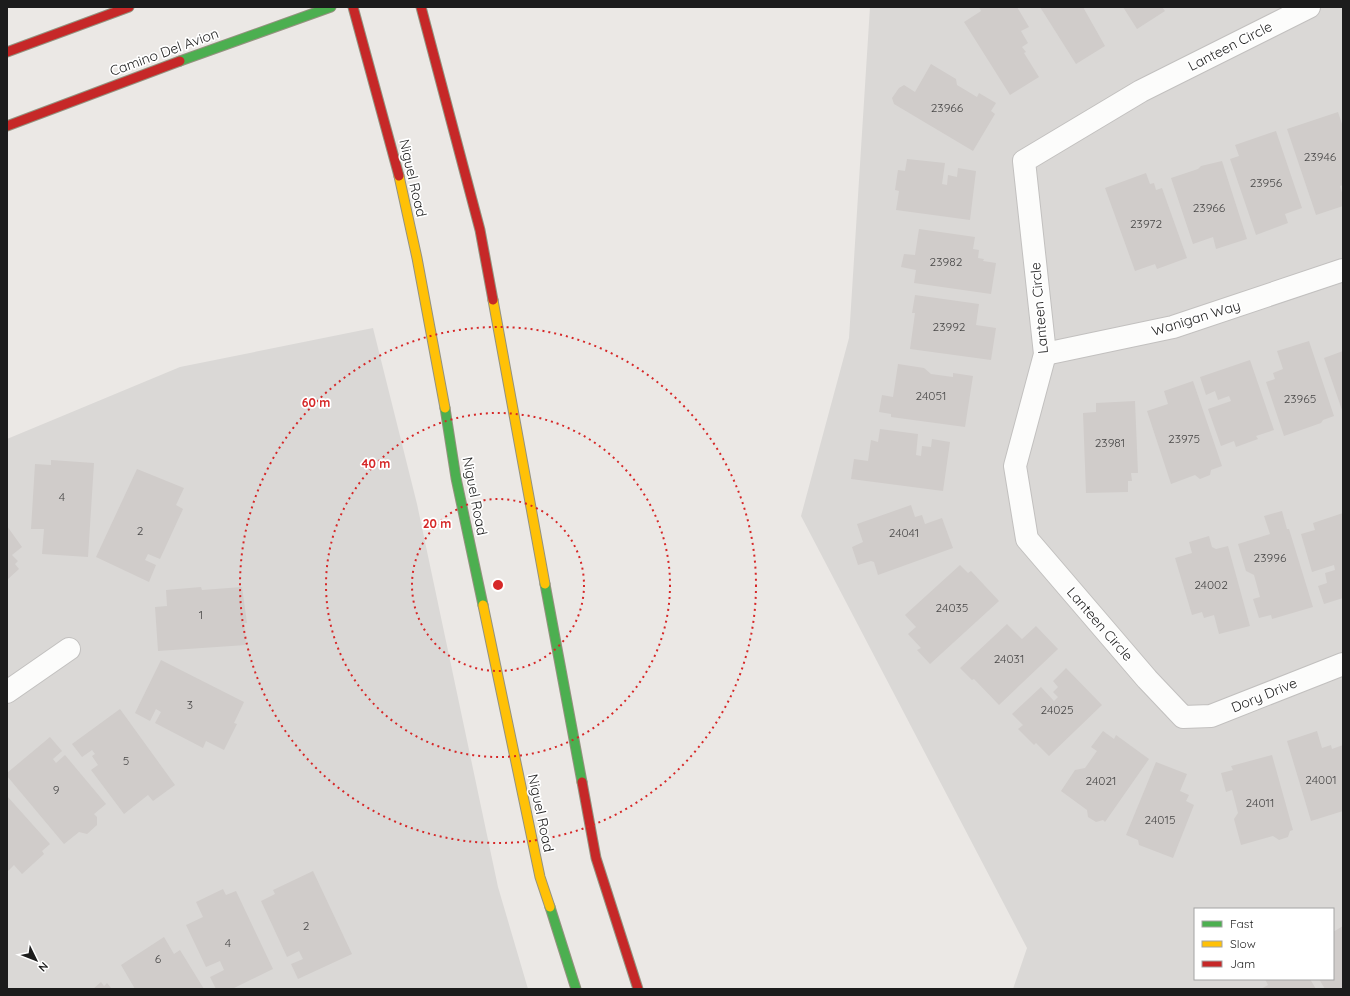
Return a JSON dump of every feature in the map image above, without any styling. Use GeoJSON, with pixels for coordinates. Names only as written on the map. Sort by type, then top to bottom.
{"type":"FeatureCollection","features":[{"type":"Feature","properties":{"kind":"main road"},"geometry":{"type":"LineString","coordinates":[[7,52],[129,7]]}},
{"type":"Feature","properties":{"kind":"main road","name":"Camino Del Avion"},"geometry":{"type":"LineString","coordinates":[[7,126],[102,89],[331,7]]}},
{"type":"Feature","properties":{"kind":"main road","name":"Niguel Road"},"geometry":{"type":"LineString","coordinates":[[353,7],[394,155],[417,258],[438,367],[456,478],[540,877],[576,989]]}},
{"type":"Feature","properties":{"kind":"main road"},"geometry":{"type":"LineString","coordinates":[[421,7],[480,230],[596,858],[638,989]]}},
{"type":"Feature","properties":{"kind":"street","name":"Lanteen Circle"},"geometry":{"type":"LineString","coordinates":[[1183,717],[1148,679],[1027,538],[1015,466],[1045,354],[1024,160],[1141,91],[1309,7]]}},
{"type":"Feature","properties":{"kind":"street","name":"Wanigan Way"},"geometry":{"type":"LineString","coordinates":[[1045,354],[1172,327],[1343,270]]}},
{"type":"Feature","properties":{"kind":"street"},"geometry":{"type":"LineString","coordinates":[[7,692],[69,649]]}},
{"type":"Feature","properties":{"kind":"street","name":"Dory Drive"},"geometry":{"type":"LineString","coordinates":[[1183,717],[1211,716],[1343,664]]}},
{"type":"Feature","properties":{"kind":"shaded area"},"geometry":{"type":"Polygon","coordinates":[[[870,7],[1343,7],[1343,989],[1013,989],[1027,948],[801,516],[849,338],[870,7]]]}},
{"type":"Feature","properties":{"kind":"shaded area"},"geometry":{"type":"Polygon","coordinates":[[[373,328],[417,504],[498,887],[528,989],[7,989],[7,439],[180,367],[373,328]]]}},
{"type":"Feature","properties":{"kind":"building"},"geometry":{"type":"Polygon","coordinates":[[[979,7],[1017,7],[1029,27],[1021,31],[1028,43],[1022,47],[1026,52],[1024,53],[1039,77],[1010,95],[964,22],[981,11],[979,7]]]}},
{"type":"Feature","properties":{"kind":"building"},"geometry":{"type":"Polygon","coordinates":[[[1040,7],[1083,7],[1105,46],[1076,64],[1040,7]]]}},
{"type":"Feature","properties":{"kind":"building"},"geometry":{"type":"Polygon","coordinates":[[[1123,7],[1162,7],[1165,11],[1137,29],[1123,7]]]}},
{"type":"Feature","properties":{"kind":"building"},"geometry":{"type":"Polygon","coordinates":[[[931,64],[956,79],[957,85],[977,97],[979,93],[996,103],[991,111],[995,114],[973,151],[894,104],[892,98],[899,88],[904,85],[915,92],[931,64]]]}},
{"type":"Feature","properties":{"kind":"building"},"geometry":{"type":"Polygon","coordinates":[[[1338,112],[1343,127],[1343,185],[1340,186],[1343,196],[1343,206],[1316,215],[1287,129],[1338,112]]]}},
{"type":"Feature","properties":{"kind":"building"},"geometry":{"type":"Polygon","coordinates":[[[1276,131],[1302,208],[1285,214],[1288,223],[1256,235],[1230,159],[1239,156],[1235,145],[1276,131]]]}},
{"type":"Feature","properties":{"kind":"building"},"geometry":{"type":"Polygon","coordinates":[[[907,159],[945,163],[942,184],[947,185],[948,175],[957,177],[958,168],[976,171],[970,220],[896,210],[899,191],[895,190],[898,170],[905,171],[907,159]]]}},
{"type":"Feature","properties":{"kind":"building"},"geometry":{"type":"Polygon","coordinates":[[[1222,161],[1247,239],[1216,249],[1213,237],[1193,244],[1171,178],[1198,169],[1201,166],[1222,161]]]}},
{"type":"Feature","properties":{"kind":"building"},"geometry":{"type":"Polygon","coordinates":[[[1146,173],[1150,184],[1154,183],[1156,190],[1162,188],[1187,258],[1157,269],[1155,264],[1135,271],[1105,188],[1146,173]]]}},
{"type":"Feature","properties":{"kind":"building"},"geometry":{"type":"Polygon","coordinates":[[[919,229],[975,237],[973,249],[979,250],[978,258],[984,259],[983,261],[996,263],[991,294],[914,283],[916,270],[901,267],[904,254],[915,255],[919,229]]]}},
{"type":"Feature","properties":{"kind":"building"},"geometry":{"type":"Polygon","coordinates":[[[915,295],[979,304],[976,325],[996,328],[991,360],[910,349],[915,313],[912,313],[915,295]]]}},
{"type":"Feature","properties":{"kind":"building"},"geometry":{"type":"Polygon","coordinates":[[[1309,341],[1334,416],[1323,420],[1321,423],[1284,436],[1266,382],[1275,379],[1273,373],[1283,369],[1277,351],[1309,341]]]}},
{"type":"Feature","properties":{"kind":"building"},"geometry":{"type":"Polygon","coordinates":[[[1343,351],[1343,413],[1324,358],[1343,351]]]}},
{"type":"Feature","properties":{"kind":"building"},"geometry":{"type":"Polygon","coordinates":[[[1250,360],[1274,430],[1256,436],[1258,439],[1236,447],[1234,441],[1221,446],[1208,409],[1231,401],[1229,396],[1218,400],[1215,391],[1206,395],[1200,377],[1250,360]]]}},
{"type":"Feature","properties":{"kind":"building"},"geometry":{"type":"Polygon","coordinates":[[[898,364],[924,368],[931,374],[953,377],[953,373],[973,376],[965,427],[891,417],[891,414],[879,412],[882,395],[893,397],[898,364]]]}},
{"type":"Feature","properties":{"kind":"building"},"geometry":{"type":"Polygon","coordinates":[[[1193,381],[1222,466],[1211,470],[1210,475],[1200,479],[1195,475],[1171,484],[1147,411],[1168,404],[1164,391],[1193,381]]]}},
{"type":"Feature","properties":{"kind":"building"},"geometry":{"type":"Polygon","coordinates":[[[1135,401],[1138,473],[1131,473],[1132,481],[1128,481],[1128,492],[1086,493],[1083,413],[1096,412],[1096,403],[1135,401]]]}},
{"type":"Feature","properties":{"kind":"building"},"geometry":{"type":"Polygon","coordinates":[[[880,429],[918,434],[916,455],[921,456],[922,446],[931,447],[932,439],[950,442],[943,491],[851,479],[854,459],[868,461],[871,440],[878,442],[880,429]]]}},
{"type":"Feature","properties":{"kind":"building"},"geometry":{"type":"Polygon","coordinates":[[[51,460],[94,463],[88,557],[42,554],[44,529],[31,529],[35,464],[51,465],[51,460]]]}},
{"type":"Feature","properties":{"kind":"building"},"geometry":{"type":"Polygon","coordinates":[[[137,469],[184,488],[176,505],[183,509],[160,559],[148,554],[145,560],[156,565],[149,582],[96,557],[137,469]]]}},
{"type":"Feature","properties":{"kind":"building"},"geometry":{"type":"Polygon","coordinates":[[[911,505],[915,517],[922,515],[925,524],[942,518],[953,548],[878,575],[874,562],[871,561],[858,565],[852,547],[863,542],[857,524],[911,505]]]}},
{"type":"Feature","properties":{"kind":"building"},"geometry":{"type":"Polygon","coordinates":[[[1282,511],[1313,607],[1272,619],[1271,615],[1259,618],[1253,599],[1260,597],[1254,575],[1246,571],[1238,544],[1270,534],[1264,516],[1282,511]]]}},
{"type":"Feature","properties":{"kind":"building"},"geometry":{"type":"Polygon","coordinates":[[[1343,513],[1343,598],[1324,604],[1318,586],[1327,583],[1325,573],[1335,570],[1334,565],[1312,572],[1301,534],[1315,530],[1313,523],[1343,513]]]}},
{"type":"Feature","properties":{"kind":"building"},"geometry":{"type":"Polygon","coordinates":[[[7,526],[22,547],[12,555],[18,561],[15,564],[19,569],[7,580],[7,526]]]}},
{"type":"Feature","properties":{"kind":"building"},"geometry":{"type":"Polygon","coordinates":[[[1209,536],[1212,547],[1216,549],[1228,546],[1250,626],[1219,634],[1214,615],[1204,618],[1202,612],[1192,615],[1175,558],[1192,553],[1189,542],[1209,536]]]}},
{"type":"Feature","properties":{"kind":"building"},"geometry":{"type":"Polygon","coordinates":[[[960,565],[968,573],[971,571],[999,601],[930,664],[917,650],[921,648],[908,634],[916,627],[905,615],[960,565]]]}},
{"type":"Feature","properties":{"kind":"building"},"geometry":{"type":"Polygon","coordinates":[[[201,587],[202,590],[242,587],[247,623],[244,623],[246,645],[158,651],[155,607],[167,606],[166,590],[201,587]]]}},
{"type":"Feature","properties":{"kind":"building"},"geometry":{"type":"Polygon","coordinates":[[[1007,624],[1022,639],[1036,626],[1058,649],[999,705],[974,679],[972,680],[960,668],[1007,624]]]}},
{"type":"Feature","properties":{"kind":"building"},"geometry":{"type":"Polygon","coordinates":[[[161,660],[244,702],[234,723],[237,724],[224,750],[206,741],[203,748],[155,723],[161,712],[156,709],[150,721],[135,713],[161,660]]]}},
{"type":"Feature","properties":{"kind":"building"},"geometry":{"type":"Polygon","coordinates":[[[1066,668],[1102,705],[1049,756],[1036,743],[1034,745],[1018,729],[1023,725],[1012,714],[1041,687],[1054,701],[1058,697],[1053,692],[1058,687],[1053,681],[1066,668]]]}},
{"type":"Feature","properties":{"kind":"building"},"geometry":{"type":"Polygon","coordinates":[[[120,709],[175,785],[153,801],[148,795],[124,814],[91,770],[98,765],[92,756],[95,754],[92,750],[82,757],[72,744],[120,709]]]}},
{"type":"Feature","properties":{"kind":"building"},"geometry":{"type":"Polygon","coordinates":[[[1103,731],[1114,739],[1116,735],[1149,759],[1105,822],[1103,820],[1096,822],[1088,817],[1087,810],[1061,791],[1075,770],[1085,768],[1097,751],[1091,747],[1103,731]]]}},
{"type":"Feature","properties":{"kind":"building"},"geometry":{"type":"Polygon","coordinates":[[[1317,731],[1322,748],[1331,745],[1332,749],[1343,745],[1343,811],[1311,821],[1287,741],[1317,731]]]}},
{"type":"Feature","properties":{"kind":"building"},"geometry":{"type":"Polygon","coordinates":[[[50,737],[62,751],[53,759],[56,763],[65,755],[106,804],[94,814],[97,817],[97,825],[87,834],[79,832],[64,844],[7,776],[7,773],[50,737]]]}},
{"type":"Feature","properties":{"kind":"building"},"geometry":{"type":"Polygon","coordinates":[[[1272,755],[1293,830],[1290,831],[1288,837],[1279,840],[1273,836],[1241,845],[1234,819],[1238,813],[1232,790],[1226,792],[1221,773],[1233,770],[1231,766],[1272,755]]]}},
{"type":"Feature","properties":{"kind":"building"},"geometry":{"type":"Polygon","coordinates":[[[1156,762],[1187,774],[1180,791],[1189,795],[1186,801],[1194,805],[1173,858],[1139,845],[1138,840],[1126,835],[1156,762]]]}},
{"type":"Feature","properties":{"kind":"building"},"geometry":{"type":"Polygon","coordinates":[[[7,796],[50,844],[42,851],[44,854],[22,874],[14,865],[7,872],[7,796]]]}},
{"type":"Feature","properties":{"kind":"building"},"geometry":{"type":"Polygon","coordinates":[[[313,871],[352,954],[298,979],[291,964],[303,959],[299,951],[287,957],[261,901],[275,894],[273,890],[313,871]]]}},
{"type":"Feature","properties":{"kind":"building"},"geometry":{"type":"Polygon","coordinates":[[[223,889],[226,895],[236,891],[273,969],[232,989],[216,989],[210,977],[224,970],[220,961],[206,967],[186,925],[203,917],[196,902],[223,889]]]}},
{"type":"Feature","properties":{"kind":"building"},"geometry":{"type":"Polygon","coordinates":[[[1343,926],[1343,989],[1325,989],[1320,980],[1334,980],[1334,931],[1343,926]]]}},
{"type":"Feature","properties":{"kind":"building"},"geometry":{"type":"Polygon","coordinates":[[[164,937],[174,954],[180,950],[204,989],[135,989],[121,965],[164,937]]]}},
{"type":"Feature","properties":{"kind":"building"},"geometry":{"type":"Polygon","coordinates":[[[1266,980],[1311,980],[1316,989],[1261,989],[1268,985],[1266,980]]]}},
{"type":"Feature","properties":{"kind":"building"},"geometry":{"type":"Polygon","coordinates":[[[101,982],[104,986],[107,983],[112,989],[93,989],[101,982]]]}},
{"type":"Feature","properties":{"kind":"traffic: fast"},"geometry":{"type":"LineString","coordinates":[[180,61],[331,7]]}},
{"type":"Feature","properties":{"kind":"traffic: fast"},"geometry":{"type":"LineString","coordinates":[[445,408],[456,478],[483,605]]}},
{"type":"Feature","properties":{"kind":"traffic: fast"},"geometry":{"type":"LineString","coordinates":[[545,584],[582,782]]}},
{"type":"Feature","properties":{"kind":"traffic: fast"},"geometry":{"type":"LineString","coordinates":[[550,907],[576,989]]}},
{"type":"Feature","properties":{"kind":"traffic: slow"},"geometry":{"type":"LineString","coordinates":[[399,176],[417,258],[445,408]]}},
{"type":"Feature","properties":{"kind":"traffic: slow"},"geometry":{"type":"LineString","coordinates":[[493,300],[545,584]]}},
{"type":"Feature","properties":{"kind":"traffic: slow"},"geometry":{"type":"LineString","coordinates":[[483,605],[540,877],[550,907]]}},
{"type":"Feature","properties":{"kind":"traffic: jam"},"geometry":{"type":"LineString","coordinates":[[7,52],[129,7]]}},
{"type":"Feature","properties":{"kind":"traffic: jam"},"geometry":{"type":"LineString","coordinates":[[353,7],[399,176]]}},
{"type":"Feature","properties":{"kind":"traffic: jam"},"geometry":{"type":"LineString","coordinates":[[421,7],[480,230],[493,300]]}},
{"type":"Feature","properties":{"kind":"traffic: jam"},"geometry":{"type":"LineString","coordinates":[[7,126],[180,61]]}},
{"type":"Feature","properties":{"kind":"traffic: jam"},"geometry":{"type":"LineString","coordinates":[[582,782],[596,858],[638,989]]}}]}
